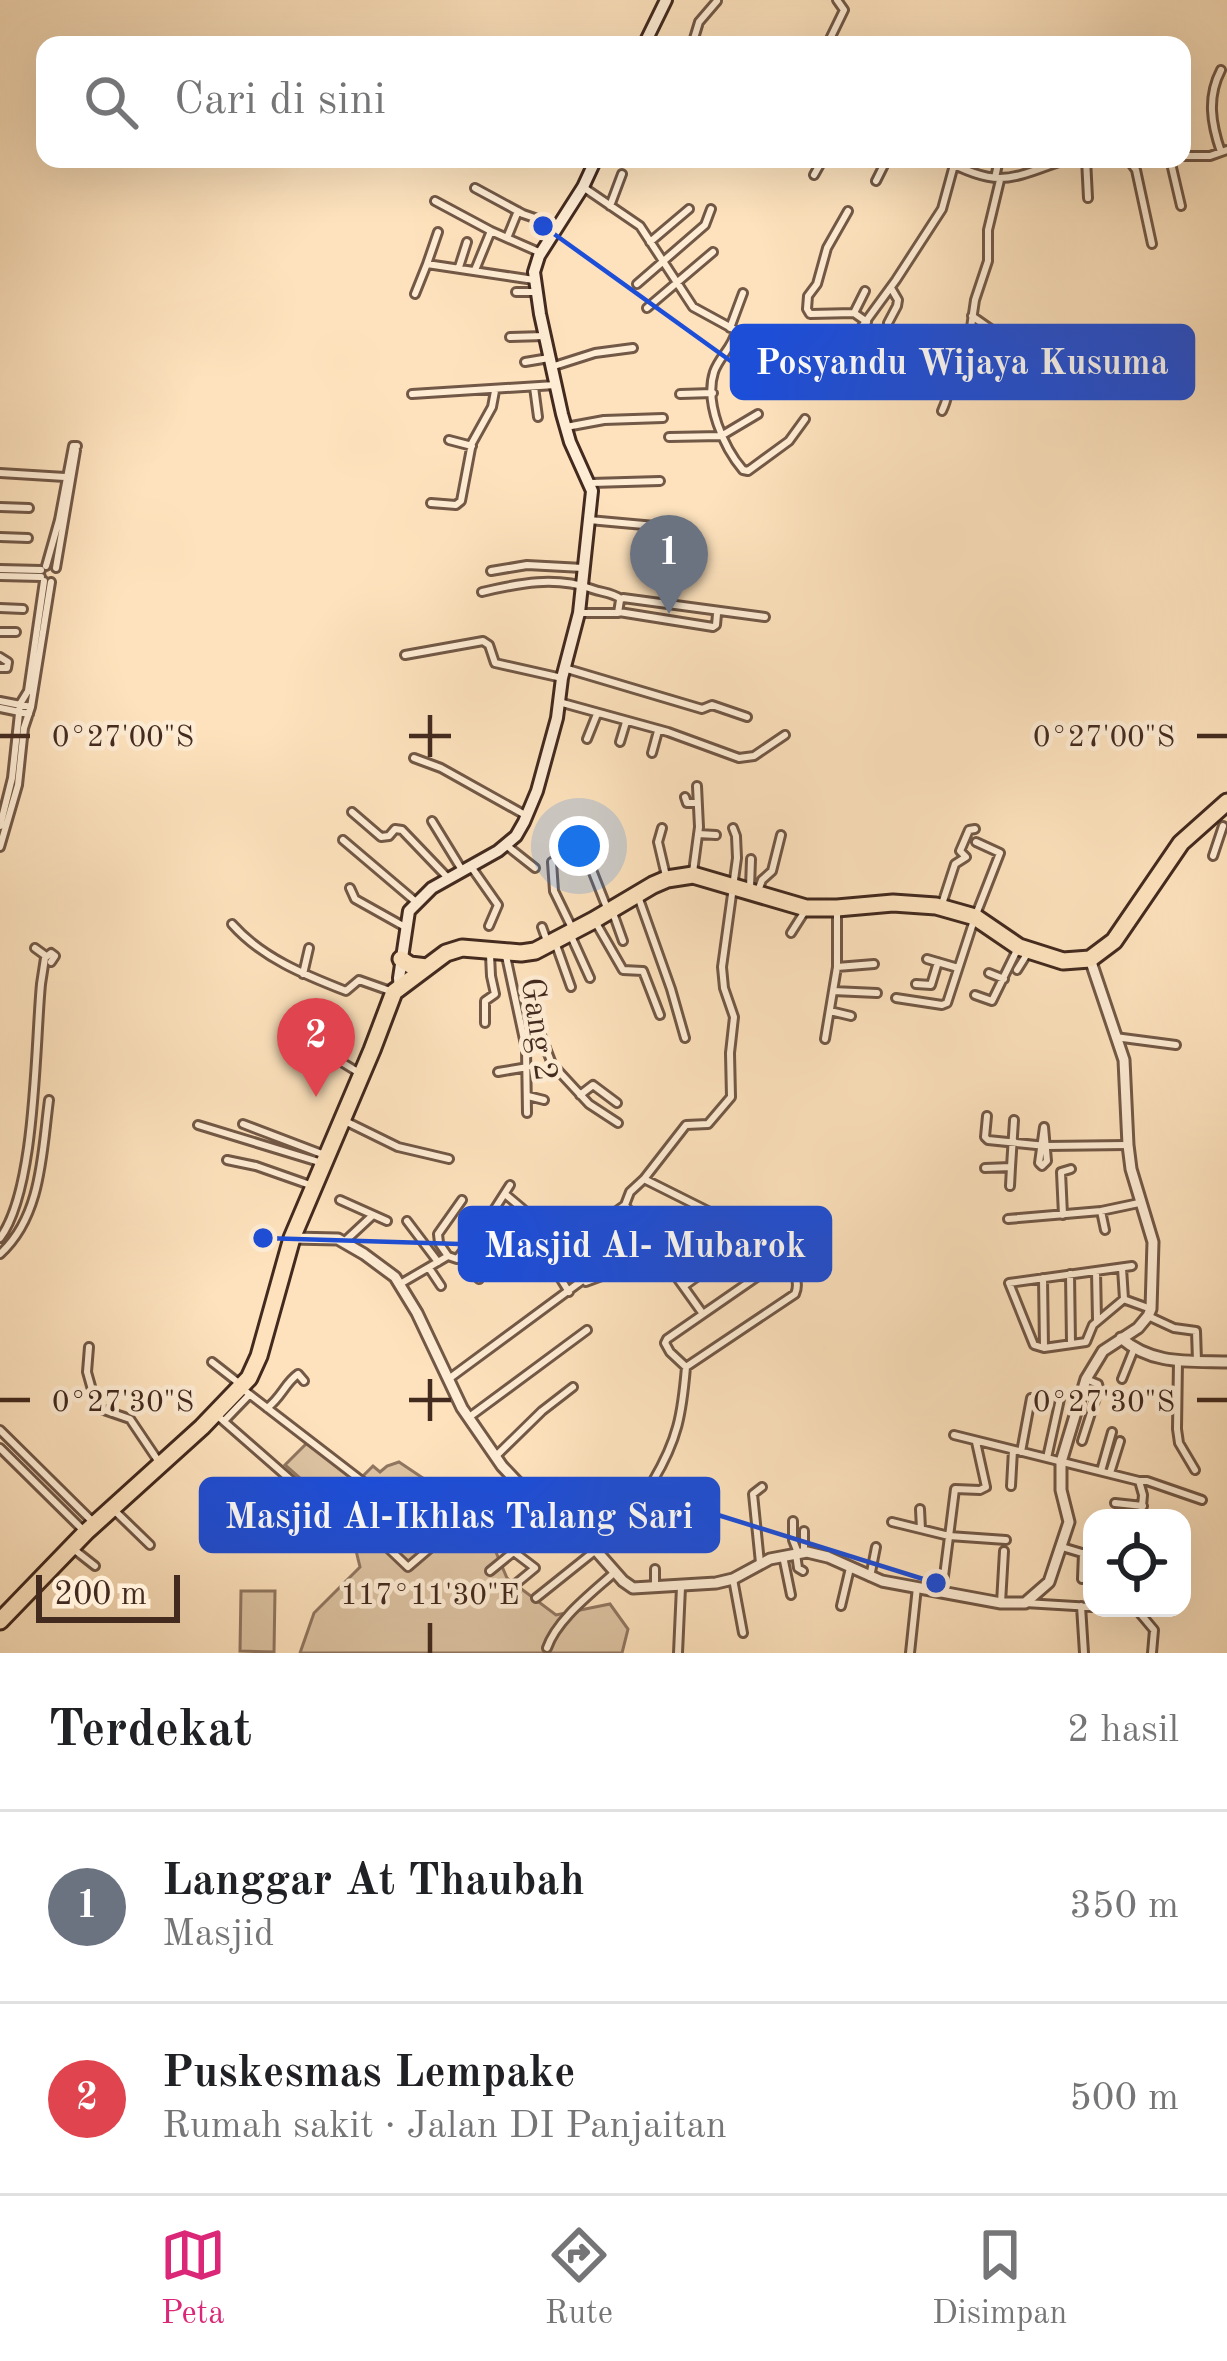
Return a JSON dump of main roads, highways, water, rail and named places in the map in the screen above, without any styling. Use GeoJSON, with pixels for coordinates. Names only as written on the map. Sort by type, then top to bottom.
{"type":"FeatureCollection","features":[{"type":"Feature","properties":{"kind":"highway"},"geometry":{"type":"LineString","coordinates":[[295,1238],[361,1074],[406,985],[454,950],[529,952],[667,879],[693,875],[806,908],[893,903],[941,907],[975,916],[1024,949],[1063,962],[1090,958],[1114,941],[1181,843],[1221,823],[1227,802]]}},
{"type":"Feature","properties":{"kind":"highway"},"geometry":{"type":"LineString","coordinates":[[0,1631],[92,1530],[162,1465],[222,1419],[242,1395],[256,1366],[313,1186],[347,1122],[406,985],[410,965],[401,959]]}},
{"type":"Feature","properties":{"kind":"highway"},"geometry":{"type":"LineString","coordinates":[[0,1622],[92,1530],[242,1395]]}},
{"type":"Feature","properties":{"kind":"main road"},"geometry":{"type":"LineString","coordinates":[[648,36],[666,0]]}},
{"type":"Feature","properties":{"kind":"main road"},"geometry":{"type":"LineString","coordinates":[[406,985],[401,959],[409,910],[448,878],[515,836],[527,816],[553,734],[579,613],[591,483],[578,460],[555,385],[535,286],[536,264],[592,168]]}},
{"type":"Feature","properties":{"kind":"place","name":"Posyandu Wijaya Kusuma"},"geometry":{"type":"Point","coordinates":[543,226]}},
{"type":"Feature","properties":{"kind":"place","name":"Langgar At Thaubah"},"geometry":{"type":"Point","coordinates":[669,614]}},
{"type":"Feature","properties":{"kind":"place","name":"Puskesmas Lempake"},"geometry":{"type":"Point","coordinates":[316,1097]}},
{"type":"Feature","properties":{"kind":"place","name":"Masjid Al- Mubarok"},"geometry":{"type":"Point","coordinates":[263,1238]}},
{"type":"Feature","properties":{"kind":"place","name":"Masjid Al-Ikhlas Talang Sari"},"geometry":{"type":"Point","coordinates":[936,1583]}}]}
